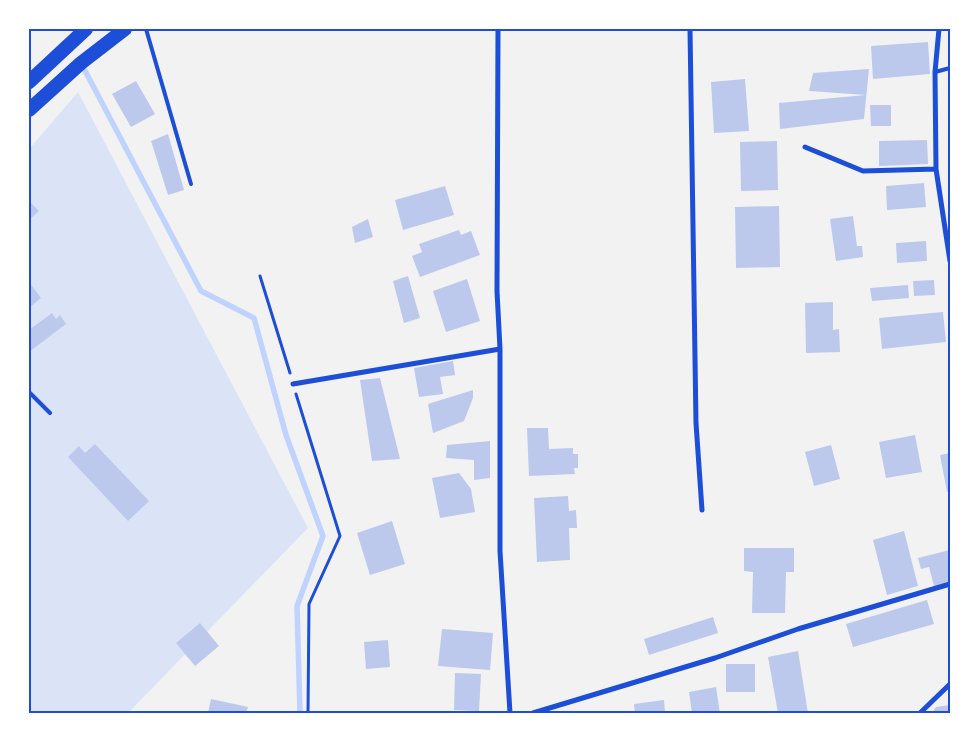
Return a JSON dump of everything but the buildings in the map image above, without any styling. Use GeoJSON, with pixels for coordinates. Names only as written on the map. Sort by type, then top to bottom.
{"type":"FeatureCollection","features":[{"type":"Feature","properties":{"kind":"highway"},"geometry":{"type":"LineString","coordinates":[[30,78],[86,29]]}},
{"type":"Feature","properties":{"kind":"highway"},"geometry":{"type":"LineString","coordinates":[[29,110],[53,87],[125,29]]}},
{"type":"Feature","properties":{"kind":"street"},"geometry":{"type":"LineString","coordinates":[[498,29],[500,551],[510,713]]}},
{"type":"Feature","properties":{"kind":"street"},"geometry":{"type":"LineString","coordinates":[[690,29],[696,423],[702,510]]}},
{"type":"Feature","properties":{"kind":"street"},"geometry":{"type":"LineString","coordinates":[[939,29],[935,72],[936,169],[950,261]]}},
{"type":"Feature","properties":{"kind":"street"},"geometry":{"type":"LineString","coordinates":[[804,147],[863,171],[936,169]]}},
{"type":"Feature","properties":{"kind":"street"},"geometry":{"type":"LineString","coordinates":[[293,384],[500,349]]}},
{"type":"Feature","properties":{"kind":"street"},"geometry":{"type":"LineString","coordinates":[[533,713],[714,658],[798,629],[950,584]]}},
{"type":"Feature","properties":{"kind":"street"},"geometry":{"type":"LineString","coordinates":[[920,713],[950,684]]}},
{"type":"Feature","properties":{"kind":"lane"},"geometry":{"type":"LineString","coordinates":[[146,29],[191,184]]}},
{"type":"Feature","properties":{"kind":"lane"},"geometry":{"type":"LineString","coordinates":[[935,72],[950,68]]}},
{"type":"Feature","properties":{"kind":"lane"},"geometry":{"type":"LineString","coordinates":[[29,392],[50,413]]}},
{"type":"Feature","properties":{"kind":"path"},"geometry":{"type":"LineString","coordinates":[[260,276],[340,536],[310,604],[308,713]]}},
{"type":"Feature","properties":{"kind":"shaded area"},"geometry":{"type":"Polygon","coordinates":[[[78,92],[308,528],[128,713],[29,713],[29,149],[78,92]]]}},
{"type":"Feature","properties":{"kind":"waterway"},"geometry":{"type":"LineString","coordinates":[[81,63],[201,291],[254,318],[286,435],[323,536],[297,606],[300,713]]}}]}
